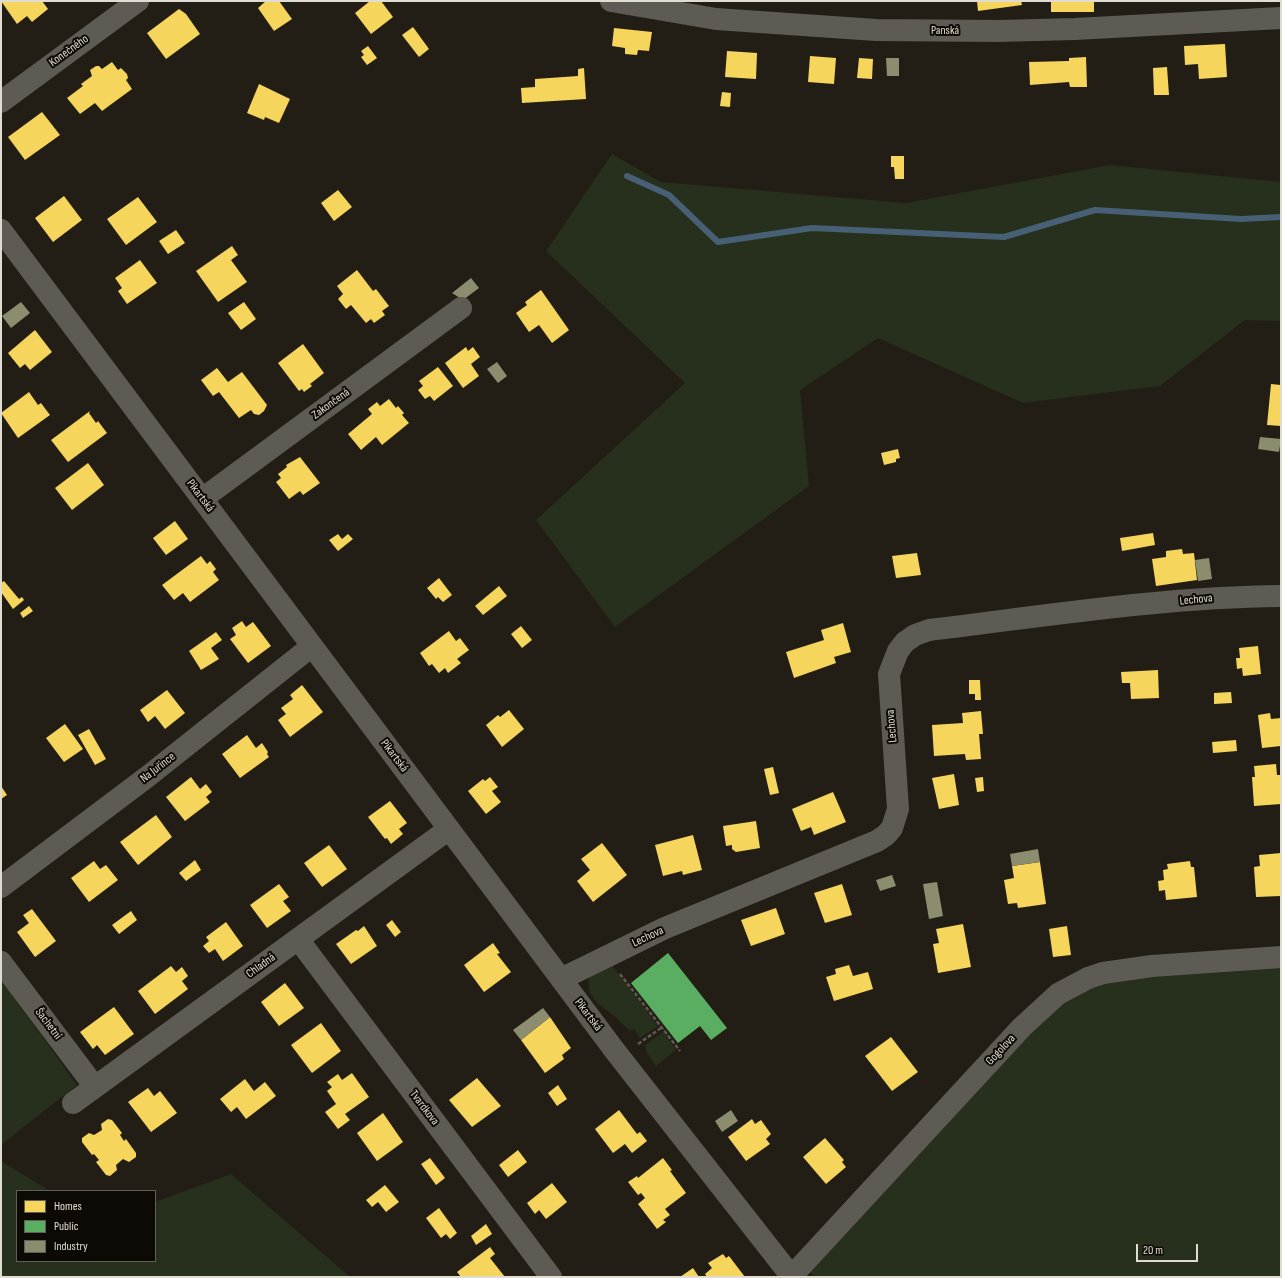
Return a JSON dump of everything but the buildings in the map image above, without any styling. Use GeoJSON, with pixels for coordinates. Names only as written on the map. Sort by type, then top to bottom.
{"type":"FeatureCollection","features":[{"type":"Feature","properties":{"kind":"street","name":"Konečného"},"geometry":{"type":"LineString","coordinates":[[1,102],[138,1]]}},
{"type":"Feature","properties":{"kind":"street","name":"Panská"},"geometry":{"type":"LineString","coordinates":[[611,1],[716,19],[876,30],[998,31],[1075,29],[1281,18]]}},
{"type":"Feature","properties":{"kind":"street","name":"Pikartská"},"geometry":{"type":"LineString","coordinates":[[1,230],[561,979],[792,1277]]}},
{"type":"Feature","properties":{"kind":"street","name":"Zakončená"},"geometry":{"type":"LineString","coordinates":[[202,499],[460,308]]}},
{"type":"Feature","properties":{"kind":"street","name":"Lechova"},"geometry":{"type":"LineString","coordinates":[[561,979],[665,928],[886,836],[896,819],[899,798],[889,674],[898,651],[905,642],[915,635],[929,630],[1081,612],[1236,596],[1281,596]]}},
{"type":"Feature","properties":{"kind":"street","name":"Na Juřince"},"geometry":{"type":"LineString","coordinates":[[1,887],[146,777],[312,646]]}},
{"type":"Feature","properties":{"kind":"street","name":"Chladná"},"geometry":{"type":"LineString","coordinates":[[73,1103],[449,829]]}},
{"type":"Feature","properties":{"kind":"street","name":"Tvardkova"},"geometry":{"type":"LineString","coordinates":[[298,939],[551,1277]]}},
{"type":"Feature","properties":{"kind":"street","name":"Gogolova"},"geometry":{"type":"LineString","coordinates":[[792,1277],[1022,1027],[1058,994],[1088,978],[1118,970],[1238,959],[1281,957]]}},
{"type":"Feature","properties":{"kind":"street","name":"Šachetní"},"geometry":{"type":"LineString","coordinates":[[1,962],[95,1087]]}},
{"type":"Feature","properties":{"kind":"path"},"geometry":{"type":"LineString","coordinates":[[629,987],[680,1051]]}},
{"type":"Feature","properties":{"kind":"path"},"geometry":{"type":"LineString","coordinates":[[638,1044],[661,1028]]}},
{"type":"Feature","properties":{"kind":"green space"},"geometry":{"type":"Polygon","coordinates":[[[612,154],[661,182],[906,203],[1110,165],[1281,182],[1281,321],[1245,320],[1160,386],[1023,403],[878,338],[800,390],[809,486],[615,627],[536,520],[685,383],[546,251],[612,154]]]}},
{"type":"Feature","properties":{"kind":"green space"},"geometry":{"type":"Polygon","coordinates":[[[611,964],[658,1026],[640,1038],[634,1029],[630,1031],[612,1014],[597,1003],[590,993],[588,978],[611,964]]]}},
{"type":"Feature","properties":{"kind":"green space"},"geometry":{"type":"Polygon","coordinates":[[[1281,967],[1281,1277],[814,1277],[808,1269],[1039,1020],[1073,993],[1118,978],[1281,967]]]}},
{"type":"Feature","properties":{"kind":"green space"},"geometry":{"type":"Polygon","coordinates":[[[1,979],[77,1085],[1,1145],[1,979]]]}},
{"type":"Feature","properties":{"kind":"green space"},"geometry":{"type":"Polygon","coordinates":[[[663,1032],[676,1050],[656,1066],[647,1053],[645,1045],[663,1032]]]}},
{"type":"Feature","properties":{"kind":"green space"},"geometry":{"type":"Polygon","coordinates":[[[1,1161],[48,1190],[16,1190],[16,1262],[156,1262],[156,1202],[231,1174],[350,1277],[1,1277],[1,1161]]]}},
{"type":"Feature","properties":{"kind":"waterway"},"geometry":{"type":"LineString","coordinates":[[627,176],[669,195],[718,242],[812,228],[1004,237],[1095,210],[1241,219],[1281,217]]}}]}
